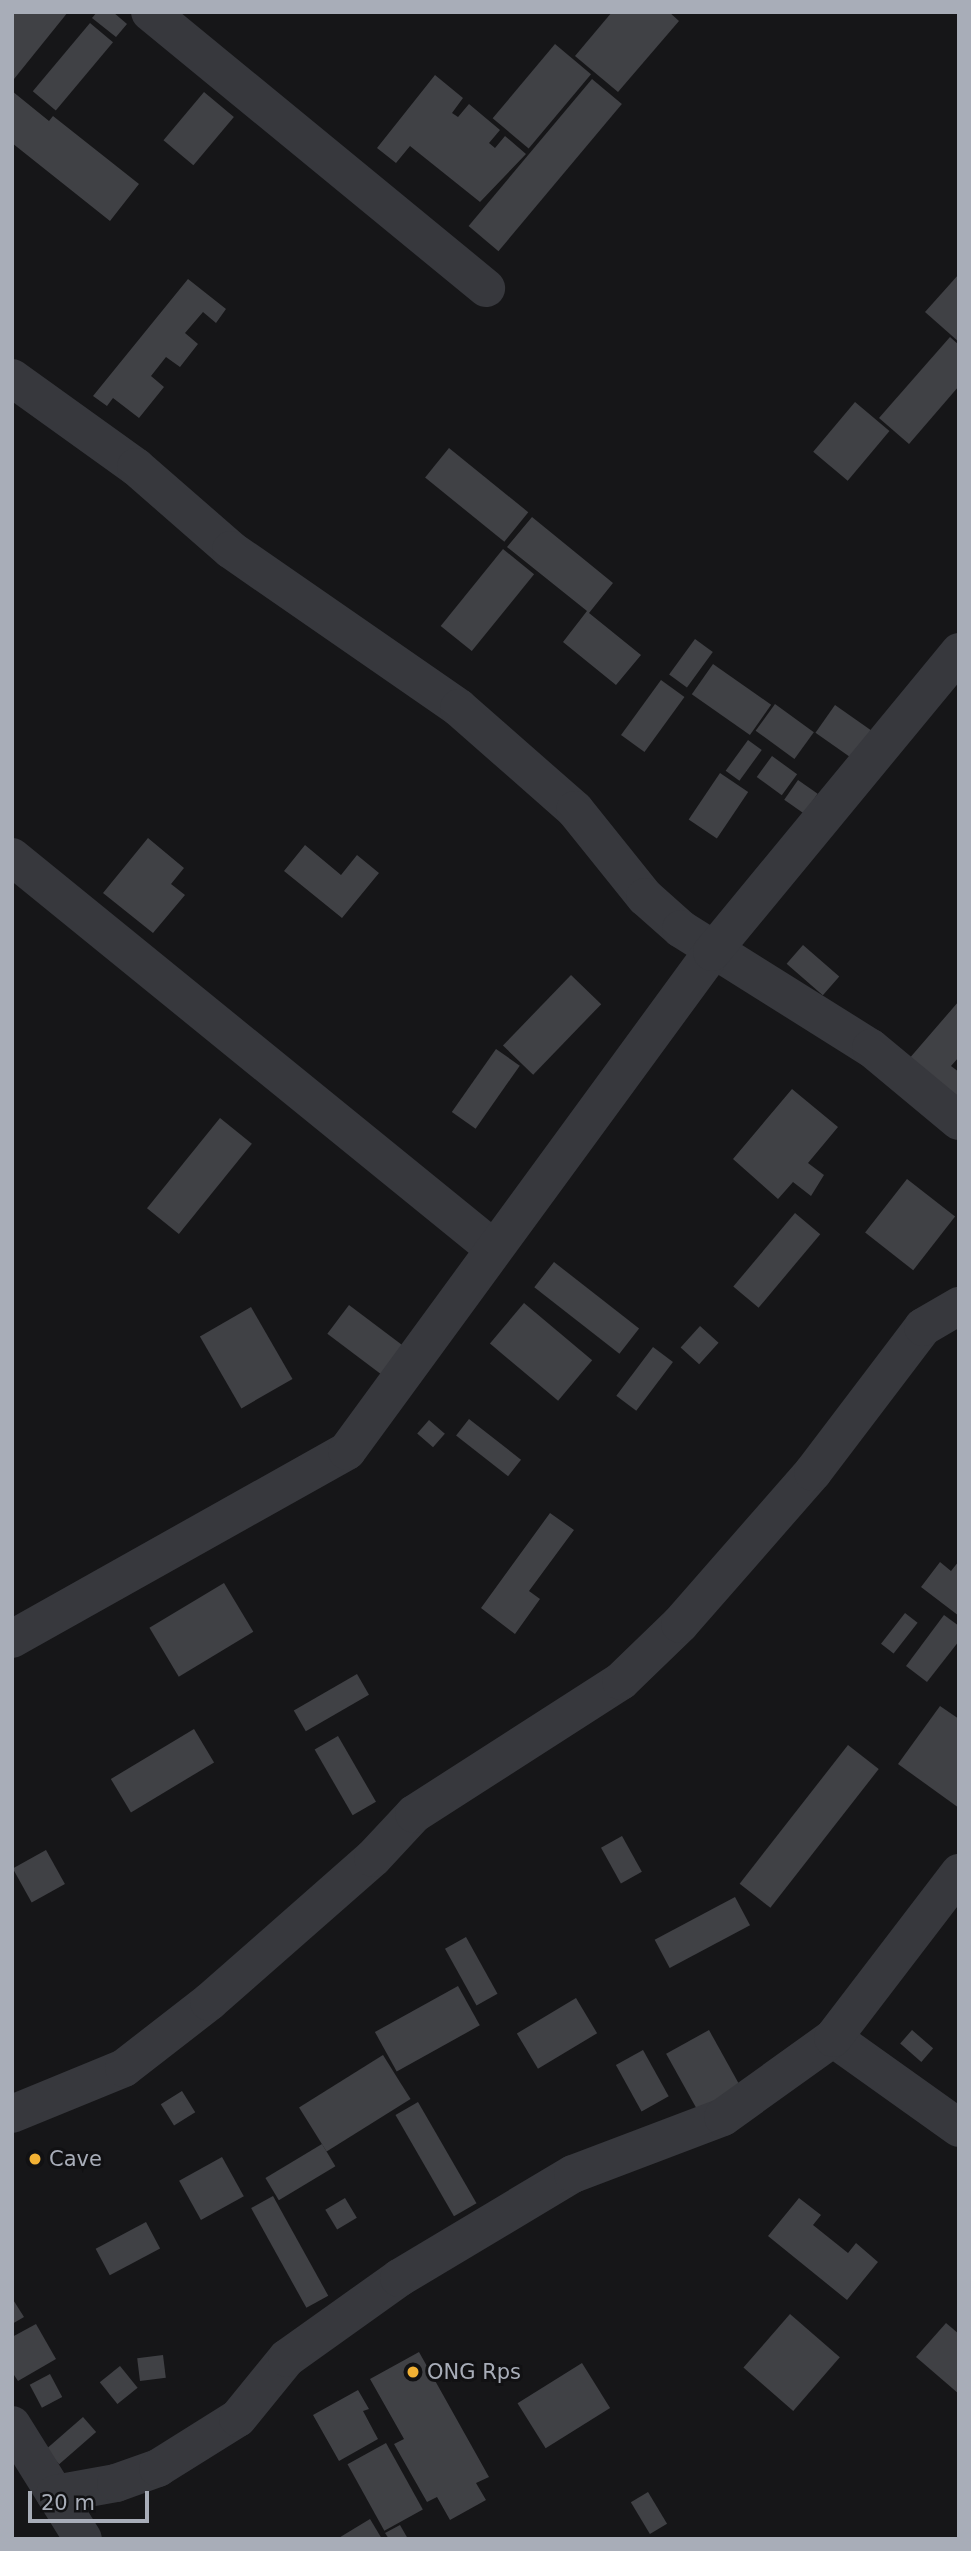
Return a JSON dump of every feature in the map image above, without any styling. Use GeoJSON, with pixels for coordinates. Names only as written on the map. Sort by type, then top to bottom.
{"type":"FeatureCollection","features":[{"type":"Feature","properties":{"kind":"street"},"geometry":{"type":"LineString","coordinates":[[150,12],[486,288]]}},
{"type":"Feature","properties":{"kind":"street"},"geometry":{"type":"LineString","coordinates":[[12,378],[136,467],[231,550],[459,708],[575,810],[645,897],[712,952],[872,1048],[959,1121]]}},
{"type":"Feature","properties":{"kind":"street"},"geometry":{"type":"LineString","coordinates":[[12,1639],[346,1451],[712,952],[959,652]]}},
{"type":"Feature","properties":{"kind":"street"},"geometry":{"type":"LineString","coordinates":[[12,857],[494,1249]]}},
{"type":"Feature","properties":{"kind":"street"},"geometry":{"type":"LineString","coordinates":[[12,2113],[124,2068],[209,2002],[373,1858],[414,1814],[621,1681],[680,1624],[804,1482],[923,1327],[959,1306]]}},
{"type":"Feature","properties":{"kind":"street"},"geometry":{"type":"LineString","coordinates":[[55,2494],[116,2483],[158,2468],[238,2418],[287,2358],[398,2278],[573,2174],[723,2117],[833,2038],[959,1873]]}},
{"type":"Feature","properties":{"kind":"street"},"geometry":{"type":"LineString","coordinates":[[833,2038],[959,2128]]}},
{"type":"Feature","properties":{"kind":"street"},"geometry":{"type":"LineString","coordinates":[[12,2425],[83,2539]]}},
{"type":"Feature","properties":{"kind":"building"},"geometry":{"type":"Polygon","coordinates":[[[12,12],[68,12],[14,79],[12,77],[12,12]]]}},
{"type":"Feature","properties":{"kind":"building"},"geometry":{"type":"Polygon","coordinates":[[[97,12],[113,12],[127,24],[116,37],[92,18],[97,12]]]}},
{"type":"Feature","properties":{"kind":"building"},"geometry":{"type":"Polygon","coordinates":[[[612,12],[669,12],[679,21],[618,92],[575,56],[612,12]]]}},
{"type":"Feature","properties":{"kind":"building"},"geometry":{"type":"Polygon","coordinates":[[[90,23],[113,42],[56,110],[33,91],[90,23]]]}},
{"type":"Feature","properties":{"kind":"building"},"geometry":{"type":"Polygon","coordinates":[[[555,44],[591,74],[529,149],[493,118],[555,44]]]}},
{"type":"Feature","properties":{"kind":"building"},"geometry":{"type":"Polygon","coordinates":[[[435,75],[463,98],[452,113],[458,117],[469,104],[500,130],[489,143],[495,148],[505,136],[526,154],[480,202],[410,146],[396,163],[377,148],[435,75]]]}},
{"type":"Feature","properties":{"kind":"building"},"geometry":{"type":"Polygon","coordinates":[[[592,79],[622,104],[498,251],[469,226],[592,79]]]}},
{"type":"Feature","properties":{"kind":"building"},"geometry":{"type":"Polygon","coordinates":[[[12,91],[49,121],[53,116],[139,184],[110,221],[12,143],[12,91]]]}},
{"type":"Feature","properties":{"kind":"building"},"geometry":{"type":"Polygon","coordinates":[[[204,92],[234,117],[193,165],[164,140],[204,92]]]}},
{"type":"Feature","properties":{"kind":"building"},"geometry":{"type":"Polygon","coordinates":[[[959,274],[959,342],[925,312],[959,274]]]}},
{"type":"Feature","properties":{"kind":"building"},"geometry":{"type":"Polygon","coordinates":[[[188,279],[226,309],[216,323],[203,312],[185,333],[198,344],[180,367],[166,357],[151,376],[164,387],[139,418],[113,398],[107,406],[93,396],[188,279]]]}},
{"type":"Feature","properties":{"kind":"building"},"geometry":{"type":"Polygon","coordinates":[[[950,337],[959,345],[959,386],[909,444],[879,418],[950,337]]]}},
{"type":"Feature","properties":{"kind":"building"},"geometry":{"type":"Polygon","coordinates":[[[855,402],[889,431],[848,481],[813,452],[855,402]]]}},
{"type":"Feature","properties":{"kind":"building"},"geometry":{"type":"Polygon","coordinates":[[[449,448],[528,512],[504,542],[425,478],[449,448]]]}},
{"type":"Feature","properties":{"kind":"building"},"geometry":{"type":"Polygon","coordinates":[[[532,517],[613,583],[589,613],[641,655],[616,685],[563,642],[587,611],[507,547],[532,517]]]}},
{"type":"Feature","properties":{"kind":"building"},"geometry":{"type":"Polygon","coordinates":[[[503,549],[534,574],[472,651],[441,626],[503,549]]]}},
{"type":"Feature","properties":{"kind":"building"},"geometry":{"type":"Polygon","coordinates":[[[695,639],[713,652],[687,688],[669,675],[695,639]]]}},
{"type":"Feature","properties":{"kind":"building"},"geometry":{"type":"Polygon","coordinates":[[[713,664],[771,705],[750,735],[692,694],[713,664]]]}},
{"type":"Feature","properties":{"kind":"building"},"geometry":{"type":"Polygon","coordinates":[[[661,680],[684,697],[644,752],[621,735],[661,680]]]}},
{"type":"Feature","properties":{"kind":"building"},"geometry":{"type":"Polygon","coordinates":[[[775,704],[814,732],[794,759],[756,731],[775,704]]]}},
{"type":"Feature","properties":{"kind":"building"},"geometry":{"type":"Polygon","coordinates":[[[835,705],[876,734],[856,762],[815,733],[835,705]]]}},
{"type":"Feature","properties":{"kind":"building"},"geometry":{"type":"Polygon","coordinates":[[[748,740],[762,750],[739,781],[726,771],[748,740]]]}},
{"type":"Feature","properties":{"kind":"building"},"geometry":{"type":"Polygon","coordinates":[[[772,756],[797,774],[782,795],[757,777],[772,756]]]}},
{"type":"Feature","properties":{"kind":"building"},"geometry":{"type":"Polygon","coordinates":[[[720,773],[748,792],[717,838],[689,819],[720,773]]]}},
{"type":"Feature","properties":{"kind":"building"},"geometry":{"type":"Polygon","coordinates":[[[798,780],[818,794],[804,813],[784,800],[798,780]]]}},
{"type":"Feature","properties":{"kind":"building"},"geometry":{"type":"Polygon","coordinates":[[[148,838],[184,868],[171,884],[185,895],[153,933],[103,893],[148,838]]]}},
{"type":"Feature","properties":{"kind":"building"},"geometry":{"type":"Polygon","coordinates":[[[305,845],[341,875],[357,855],[379,873],[342,918],[284,871],[305,845]]]}},
{"type":"Feature","properties":{"kind":"building"},"geometry":{"type":"Polygon","coordinates":[[[803,945],[839,976],[823,995],[787,964],[803,945]]]}},
{"type":"Feature","properties":{"kind":"building"},"geometry":{"type":"Polygon","coordinates":[[[571,975],[601,1004],[533,1075],[503,1045],[571,975]]]}},
{"type":"Feature","properties":{"kind":"building"},"geometry":{"type":"Polygon","coordinates":[[[959,1001],[959,1057],[951,1066],[959,1072],[959,1106],[908,1060],[959,1001]]]}},
{"type":"Feature","properties":{"kind":"building"},"geometry":{"type":"Polygon","coordinates":[[[496,1049],[520,1066],[476,1129],[452,1112],[496,1049]]]}},
{"type":"Feature","properties":{"kind":"building"},"geometry":{"type":"Polygon","coordinates":[[[792,1089],[838,1127],[808,1163],[824,1175],[811,1196],[793,1182],[778,1199],[733,1159],[792,1089]]]}},
{"type":"Feature","properties":{"kind":"building"},"geometry":{"type":"Polygon","coordinates":[[[220,1118],[252,1144],[179,1234],[147,1208],[220,1118]]]}},
{"type":"Feature","properties":{"kind":"building"},"geometry":{"type":"Polygon","coordinates":[[[907,1179],[955,1217],[913,1270],[865,1233],[907,1179]]]}},
{"type":"Feature","properties":{"kind":"building"},"geometry":{"type":"Polygon","coordinates":[[[795,1213],[820,1234],[759,1308],[733,1287],[795,1213]]]}},
{"type":"Feature","properties":{"kind":"building"},"geometry":{"type":"Polygon","coordinates":[[[554,1262],[639,1328],[619,1354],[534,1287],[554,1262]]]}},
{"type":"Feature","properties":{"kind":"building"},"geometry":{"type":"Polygon","coordinates":[[[524,1303],[592,1360],[558,1401],[490,1344],[524,1303]]]}},
{"type":"Feature","properties":{"kind":"building"},"geometry":{"type":"Polygon","coordinates":[[[349,1305],[404,1347],[382,1375],[327,1334],[349,1305]]]}},
{"type":"Feature","properties":{"kind":"building"},"geometry":{"type":"Polygon","coordinates":[[[251,1307],[292,1379],[241,1408],[200,1336],[251,1307]]]}},
{"type":"Feature","properties":{"kind":"building"},"geometry":{"type":"Polygon","coordinates":[[[700,1326],[719,1343],[699,1364],[681,1348],[700,1326]]]}},
{"type":"Feature","properties":{"kind":"building"},"geometry":{"type":"Polygon","coordinates":[[[653,1347],[673,1362],[636,1411],[616,1396],[653,1347]]]}},
{"type":"Feature","properties":{"kind":"building"},"geometry":{"type":"Polygon","coordinates":[[[469,1419],[521,1460],[508,1476],[456,1436],[469,1419]]]}},
{"type":"Feature","properties":{"kind":"building"},"geometry":{"type":"Polygon","coordinates":[[[429,1420],[445,1434],[433,1447],[417,1434],[429,1420]]]}},
{"type":"Feature","properties":{"kind":"building"},"geometry":{"type":"Polygon","coordinates":[[[550,1513],[574,1530],[529,1591],[540,1599],[515,1634],[481,1608],[550,1513]]]}},
{"type":"Feature","properties":{"kind":"building"},"geometry":{"type":"Polygon","coordinates":[[[959,1561],[959,1616],[921,1587],[940,1562],[951,1571],[959,1561]]]}},
{"type":"Feature","properties":{"kind":"building"},"geometry":{"type":"Polygon","coordinates":[[[224,1583],[253,1632],[179,1677],[149,1628],[224,1583]]]}},
{"type":"Feature","properties":{"kind":"building"},"geometry":{"type":"Polygon","coordinates":[[[905,1613],[918,1623],[894,1654],[881,1644],[905,1613]]]}},
{"type":"Feature","properties":{"kind":"building"},"geometry":{"type":"Polygon","coordinates":[[[944,1615],[959,1626],[959,1641],[927,1682],[906,1666],[944,1615]]]}},
{"type":"Feature","properties":{"kind":"building"},"geometry":{"type":"Polygon","coordinates":[[[357,1674],[369,1695],[306,1731],[294,1710],[357,1674]]]}},
{"type":"Feature","properties":{"kind":"building"},"geometry":{"type":"Polygon","coordinates":[[[940,1706],[959,1719],[959,1808],[898,1764],[940,1706]]]}},
{"type":"Feature","properties":{"kind":"building"},"geometry":{"type":"Polygon","coordinates":[[[194,1729],[214,1762],[131,1812],[111,1779],[194,1729]]]}},
{"type":"Feature","properties":{"kind":"building"},"geometry":{"type":"Polygon","coordinates":[[[338,1736],[376,1802],[353,1815],[315,1750],[338,1736]]]}},
{"type":"Feature","properties":{"kind":"building"},"geometry":{"type":"Polygon","coordinates":[[[848,1745],[879,1769],[770,1908],[740,1884],[848,1745]]]}},
{"type":"Feature","properties":{"kind":"building"},"geometry":{"type":"Polygon","coordinates":[[[622,1836],[642,1872],[621,1883],[601,1848],[622,1836]]]}},
{"type":"Feature","properties":{"kind":"building"},"geometry":{"type":"Polygon","coordinates":[[[46,1850],[65,1884],[32,1903],[13,1868],[46,1850]]]}},
{"type":"Feature","properties":{"kind":"building"},"geometry":{"type":"Polygon","coordinates":[[[735,1897],[750,1925],[670,1968],[655,1940],[735,1897]]]}},
{"type":"Feature","properties":{"kind":"building"},"geometry":{"type":"Polygon","coordinates":[[[466,1937],[498,1994],[477,2005],[445,1949],[466,1937]]]}},
{"type":"Feature","properties":{"kind":"building"},"geometry":{"type":"Polygon","coordinates":[[[458,1986],[480,2025],[397,2071],[375,2032],[458,1986]]]}},
{"type":"Feature","properties":{"kind":"building"},"geometry":{"type":"Polygon","coordinates":[[[576,1998],[597,2033],[538,2069],[517,2034],[576,1998]]]}},
{"type":"Feature","properties":{"kind":"building"},"geometry":{"type":"Polygon","coordinates":[[[709,2030],[741,2087],[698,2111],[666,2054],[709,2030]]]}},
{"type":"Feature","properties":{"kind":"building"},"geometry":{"type":"Polygon","coordinates":[[[912,2030],[933,2048],[921,2062],[900,2044],[912,2030]]]}},
{"type":"Feature","properties":{"kind":"building"},"geometry":{"type":"Polygon","coordinates":[[[643,2050],[669,2096],[642,2111],[616,2065],[643,2050]]]}},
{"type":"Feature","properties":{"kind":"building"},"geometry":{"type":"Polygon","coordinates":[[[383,2055],[411,2099],[327,2152],[299,2107],[383,2055]]]}},
{"type":"Feature","properties":{"kind":"building"},"geometry":{"type":"Polygon","coordinates":[[[182,2091],[195,2112],[174,2125],[161,2104],[182,2091]]]}},
{"type":"Feature","properties":{"kind":"building"},"geometry":{"type":"Polygon","coordinates":[[[418,2102],[476,2203],[454,2216],[395,2115],[418,2102]]]}},
{"type":"Feature","properties":{"kind":"building"},"geometry":{"type":"Polygon","coordinates":[[[322,2144],[335,2166],[279,2200],[265,2178],[322,2144]]]}},
{"type":"Feature","properties":{"kind":"building"},"geometry":{"type":"Polygon","coordinates":[[[222,2157],[244,2196],[201,2220],[179,2181],[222,2157]]]}},
{"type":"Feature","properties":{"kind":"building"},"geometry":{"type":"Polygon","coordinates":[[[273,2196],[328,2296],[306,2308],[251,2208],[273,2196]]]}},
{"type":"Feature","properties":{"kind":"building"},"geometry":{"type":"Polygon","coordinates":[[[345,2198],[357,2218],[337,2230],[325,2210],[345,2198]]]}},
{"type":"Feature","properties":{"kind":"building"},"geometry":{"type":"Polygon","coordinates":[[[799,2198],[821,2215],[813,2225],[848,2253],[856,2243],[878,2262],[847,2300],[768,2236],[799,2198]]]}},
{"type":"Feature","properties":{"kind":"building"},"geometry":{"type":"Polygon","coordinates":[[[146,2222],[160,2248],[110,2275],[96,2249],[146,2222]]]}},
{"type":"Feature","properties":{"kind":"building"},"geometry":{"type":"Polygon","coordinates":[[[12,2298],[24,2317],[12,2324],[12,2298]]]}},
{"type":"Feature","properties":{"kind":"building"},"geometry":{"type":"Polygon","coordinates":[[[790,2314],[840,2357],[793,2411],[743,2368],[790,2314]]]}},
{"type":"Feature","properties":{"kind":"building"},"geometry":{"type":"Polygon","coordinates":[[[946,2323],[959,2334],[959,2394],[916,2357],[946,2323]]]}},
{"type":"Feature","properties":{"kind":"building"},"geometry":{"type":"Polygon","coordinates":[[[36,2324],[56,2359],[18,2381],[12,2372],[12,2337],[36,2324]]]}},
{"type":"Feature","properties":{"kind":"building"},"geometry":{"type":"Polygon","coordinates":[[[419,2352],[489,2477],[476,2483],[486,2500],[450,2520],[437,2497],[427,2502],[394,2444],[404,2439],[370,2379],[419,2352]]]}},
{"type":"Feature","properties":{"kind":"building"},"geometry":{"type":"Polygon","coordinates":[[[163,2355],[166,2378],[140,2381],[137,2358],[163,2355]]]}},
{"type":"Feature","properties":{"kind":"building"},"geometry":{"type":"Polygon","coordinates":[[[582,2363],[610,2408],[546,2448],[518,2403],[582,2363]]]}},
{"type":"Feature","properties":{"kind":"building"},"geometry":{"type":"Polygon","coordinates":[[[120,2366],[138,2388],[117,2404],[100,2382],[120,2366]]]}},
{"type":"Feature","properties":{"kind":"building"},"geometry":{"type":"Polygon","coordinates":[[[50,2374],[62,2397],[42,2408],[30,2385],[50,2374]]]}},
{"type":"Feature","properties":{"kind":"building"},"geometry":{"type":"Polygon","coordinates":[[[358,2390],[369,2409],[363,2411],[378,2439],[339,2461],[313,2415],[358,2390]]]}},
{"type":"Feature","properties":{"kind":"building"},"geometry":{"type":"Polygon","coordinates":[[[83,2417],[96,2432],[59,2464],[46,2449],[83,2417]]]}},
{"type":"Feature","properties":{"kind":"building"},"geometry":{"type":"Polygon","coordinates":[[[386,2443],[423,2509],[384,2531],[348,2464],[386,2443]]]}},
{"type":"Feature","properties":{"kind":"building"},"geometry":{"type":"Polygon","coordinates":[[[648,2492],[667,2524],[650,2534],[631,2502],[648,2492]]]}},
{"type":"Feature","properties":{"kind":"building"},"geometry":{"type":"Polygon","coordinates":[[[370,2519],[382,2539],[337,2539],[370,2519]]]}},
{"type":"Feature","properties":{"kind":"building"},"geometry":{"type":"Polygon","coordinates":[[[400,2525],[408,2539],[389,2539],[385,2533],[400,2525]]]}},
{"type":"Feature","properties":{"kind":"place","name":"Cave"},"geometry":{"type":"Point","coordinates":[35,2159]}},
{"type":"Feature","properties":{"kind":"place","name":"ONG Rps"},"geometry":{"type":"Point","coordinates":[413,2372]}}]}
